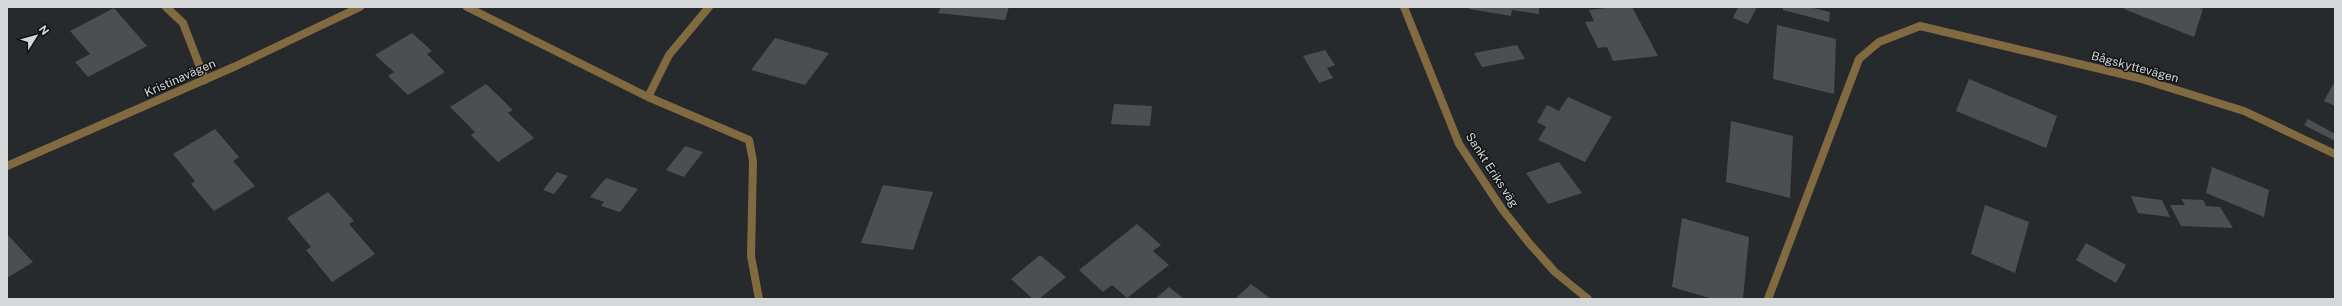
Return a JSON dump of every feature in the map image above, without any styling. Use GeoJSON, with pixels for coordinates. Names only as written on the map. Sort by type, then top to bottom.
{"type":"FeatureCollection","features":[{"type":"Feature","properties":{"kind":"street"},"geometry":{"type":"LineString","coordinates":[[166,7],[183,23],[205,80]]}},
{"type":"Feature","properties":{"kind":"street","name":"Kristinavägen"},"geometry":{"type":"LineString","coordinates":[[7,166],[205,80],[360,7]]}},
{"type":"Feature","properties":{"kind":"street"},"geometry":{"type":"LineString","coordinates":[[467,7],[648,97],[750,140],[753,158],[752,261],[759,299]]}},
{"type":"Feature","properties":{"kind":"street"},"geometry":{"type":"LineString","coordinates":[[648,97],[669,56],[709,7]]}},
{"type":"Feature","properties":{"kind":"street","name":"Sankt Eriks väg"},"geometry":{"type":"LineString","coordinates":[[1404,7],[1459,144],[1502,209],[1529,243],[1555,272],[1588,299]]}},
{"type":"Feature","properties":{"kind":"street","name":"Bågskyttevägen"},"geometry":{"type":"LineString","coordinates":[[1768,299],[1859,59],[1879,42],[1920,26],[2138,78],[2244,111],[2335,154]]}},
{"type":"Feature","properties":{"kind":"building"},"geometry":{"type":"Polygon","coordinates":[[[941,7],[1009,7],[1005,20],[938,13],[941,7]]]}},
{"type":"Feature","properties":{"kind":"building"},"geometry":{"type":"Polygon","coordinates":[[[1469,7],[1539,7],[1539,14],[1512,10],[1511,16],[1469,9],[1469,7]]]}},
{"type":"Feature","properties":{"kind":"building"},"geometry":{"type":"Polygon","coordinates":[[[1632,7],[1658,56],[1613,61],[1607,47],[1598,48],[1585,22],[1594,21],[1589,10],[1632,7]]]}},
{"type":"Feature","properties":{"kind":"building"},"geometry":{"type":"Polygon","coordinates":[[[1738,7],[1757,7],[1748,24],[1733,18],[1738,7]]]}},
{"type":"Feature","properties":{"kind":"building"},"geometry":{"type":"Polygon","coordinates":[[[1783,7],[1809,7],[1830,12],[1829,22],[1783,10],[1783,7]]]}},
{"type":"Feature","properties":{"kind":"building"},"geometry":{"type":"Polygon","coordinates":[[[2125,7],[2197,7],[2203,9],[2194,37],[2124,9],[2125,7]]]}},
{"type":"Feature","properties":{"kind":"building"},"geometry":{"type":"Polygon","coordinates":[[[114,8],[147,46],[88,77],[75,62],[90,54],[70,31],[114,8]]]}},
{"type":"Feature","properties":{"kind":"building"},"geometry":{"type":"Polygon","coordinates":[[[1777,25],[1836,39],[1834,94],[1773,79],[1777,25]]]}},
{"type":"Feature","properties":{"kind":"building"},"geometry":{"type":"Polygon","coordinates":[[[412,33],[432,51],[427,54],[445,72],[408,95],[388,76],[394,72],[375,55],[412,33]]]}},
{"type":"Feature","properties":{"kind":"building"},"geometry":{"type":"Polygon","coordinates":[[[775,38],[829,53],[805,85],[751,70],[775,38]]]}},
{"type":"Feature","properties":{"kind":"building"},"geometry":{"type":"Polygon","coordinates":[[[1517,45],[1525,59],[1482,67],[1474,53],[1517,45]]]}},
{"type":"Feature","properties":{"kind":"building"},"geometry":{"type":"Polygon","coordinates":[[[1325,50],[1335,65],[1327,68],[1333,78],[1319,83],[1303,56],[1325,50]]]}},
{"type":"Feature","properties":{"kind":"building"},"geometry":{"type":"Polygon","coordinates":[[[1969,79],[2057,116],[2046,148],[1956,111],[1969,79]]]}},
{"type":"Feature","properties":{"kind":"building"},"geometry":{"type":"Polygon","coordinates":[[[2335,81],[2335,106],[2324,101],[2335,81]]]}},
{"type":"Feature","properties":{"kind":"building"},"geometry":{"type":"Polygon","coordinates":[[[486,84],[513,110],[508,113],[534,138],[498,162],[471,135],[475,132],[450,107],[486,84]]]}},
{"type":"Feature","properties":{"kind":"building"},"geometry":{"type":"Polygon","coordinates":[[[1568,97],[1612,117],[1585,162],[1538,140],[1546,127],[1537,122],[1547,105],[1559,111],[1568,97]]]}},
{"type":"Feature","properties":{"kind":"building"},"geometry":{"type":"Polygon","coordinates":[[[1114,104],[1152,106],[1150,126],[1111,124],[1114,104]]]}},
{"type":"Feature","properties":{"kind":"building"},"geometry":{"type":"Polygon","coordinates":[[[2308,119],[2335,134],[2335,141],[2304,125],[2308,119]]]}},
{"type":"Feature","properties":{"kind":"building"},"geometry":{"type":"Polygon","coordinates":[[[1731,121],[1793,136],[1790,198],[1726,182],[1731,121]]]}},
{"type":"Feature","properties":{"kind":"building"},"geometry":{"type":"Polygon","coordinates":[[[215,129],[239,157],[233,161],[255,186],[214,211],[191,184],[195,181],[173,154],[215,129]]]}},
{"type":"Feature","properties":{"kind":"building"},"geometry":{"type":"Polygon","coordinates":[[[685,146],[703,152],[684,177],[666,170],[685,146]]]}},
{"type":"Feature","properties":{"kind":"building"},"geometry":{"type":"Polygon","coordinates":[[[1559,162],[1582,193],[1548,204],[1526,173],[1559,162]]]}},
{"type":"Feature","properties":{"kind":"building"},"geometry":{"type":"Polygon","coordinates":[[[2212,167],[2269,190],[2264,217],[2206,193],[2212,167]]]}},
{"type":"Feature","properties":{"kind":"building"},"geometry":{"type":"Polygon","coordinates":[[[557,172],[568,176],[554,194],[543,190],[557,172]]]}},
{"type":"Feature","properties":{"kind":"building"},"geometry":{"type":"Polygon","coordinates":[[[606,178],[638,189],[620,212],[601,206],[604,202],[590,197],[606,178]]]}},
{"type":"Feature","properties":{"kind":"building"},"geometry":{"type":"Polygon","coordinates":[[[883,185],[933,192],[913,250],[861,243],[883,185]]]}},
{"type":"Feature","properties":{"kind":"building"},"geometry":{"type":"Polygon","coordinates":[[[328,192],[354,221],[349,224],[375,254],[332,282],[306,250],[311,247],[287,218],[328,192]]]}},
{"type":"Feature","properties":{"kind":"building"},"geometry":{"type":"Polygon","coordinates":[[[2131,196],[2162,200],[2170,217],[2138,213],[2131,196]]]}},
{"type":"Feature","properties":{"kind":"building"},"geometry":{"type":"Polygon","coordinates":[[[2181,199],[2203,200],[2206,206],[2220,207],[2233,228],[2181,226],[2170,205],[2185,205],[2181,199]]]}},
{"type":"Feature","properties":{"kind":"building"},"geometry":{"type":"Polygon","coordinates":[[[1985,205],[2029,222],[2015,273],[1971,254],[1985,205]]]}},
{"type":"Feature","properties":{"kind":"building"},"geometry":{"type":"Polygon","coordinates":[[[1682,218],[1749,237],[1743,299],[1713,299],[1672,287],[1682,218]]]}},
{"type":"Feature","properties":{"kind":"building"},"geometry":{"type":"Polygon","coordinates":[[[1137,224],[1161,245],[1153,251],[1169,265],[1127,298],[1112,285],[1103,292],[1079,270],[1137,224]]]}},
{"type":"Feature","properties":{"kind":"building"},"geometry":{"type":"Polygon","coordinates":[[[7,234],[33,262],[7,278],[7,234]]]}},
{"type":"Feature","properties":{"kind":"building"},"geometry":{"type":"Polygon","coordinates":[[[2086,243],[2126,265],[2116,283],[2076,260],[2086,243]]]}},
{"type":"Feature","properties":{"kind":"building"},"geometry":{"type":"Polygon","coordinates":[[[1040,255],[1066,277],[1039,299],[1033,299],[1011,279],[1040,255]]]}},
{"type":"Feature","properties":{"kind":"building"},"geometry":{"type":"Polygon","coordinates":[[[1251,284],[1271,299],[1235,299],[1251,284]]]}},
{"type":"Feature","properties":{"kind":"building"},"geometry":{"type":"Polygon","coordinates":[[[1169,287],[1184,299],[1155,299],[1169,287]]]}}]}
